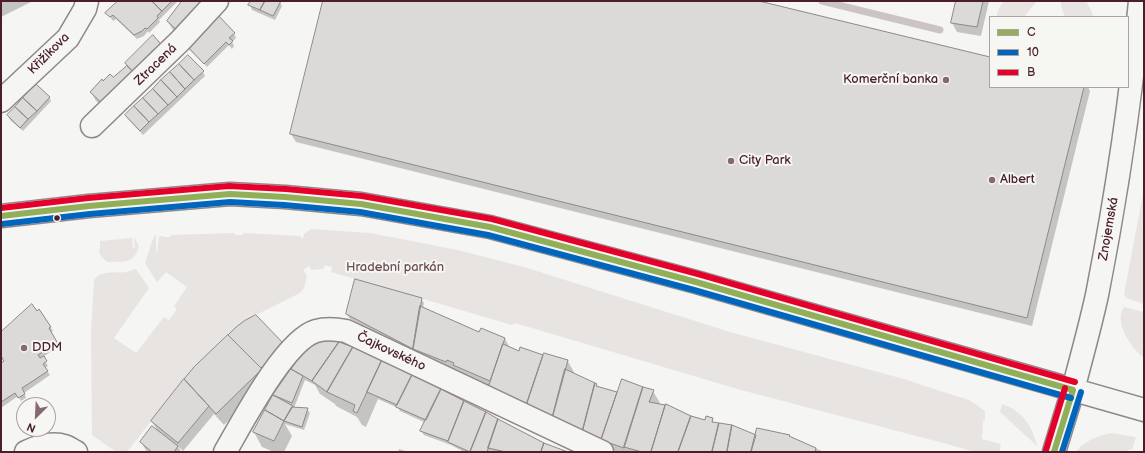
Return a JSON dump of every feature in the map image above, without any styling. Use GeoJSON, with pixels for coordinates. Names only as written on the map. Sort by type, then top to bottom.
{"type":"FeatureCollection","features":[{"type":"Feature","properties":{"kind":"main road","name":"Křižíkova"},"geometry":{"type":"LineString","coordinates":[[1,101],[68,38],[88,1]]}},
{"type":"Feature","properties":{"kind":"main road","name":"Ztracená"},"geometry":{"type":"LineString","coordinates":[[92,126],[181,40],[217,1]]}},
{"type":"Feature","properties":{"kind":"main road","name":"Znojemská"},"geometry":{"type":"LineString","coordinates":[[1054,452],[1074,390],[1098,288],[1124,142],[1133,74],[1140,1]]}},
{"type":"Feature","properties":{"kind":"main road"},"geometry":{"type":"LineString","coordinates":[[1,216],[89,206],[230,194],[362,204],[490,227],[696,282],[1144,410]]}},
{"type":"Feature","properties":{"kind":"main road","name":"Čajkovského"},"geometry":{"type":"LineString","coordinates":[[225,452],[268,379],[297,342],[306,335],[316,331],[332,329],[346,331],[595,451]]}},
{"type":"Feature","properties":{"kind":"main road"},"geometry":{"type":"LineString","coordinates":[[26,452],[45,446],[63,445],[76,452]]}},
{"type":"Feature","properties":{"kind":"green space"},"geometry":{"type":"Polygon","coordinates":[[[1004,1],[1037,1],[1025,16],[996,16],[999,8],[1004,1]]]}},
{"type":"Feature","properties":{"kind":"green space"},"geometry":{"type":"Polygon","coordinates":[[[1061,1],[1086,1],[1093,16],[1065,16],[1061,1]]]}},
{"type":"Feature","properties":{"kind":"green space"},"geometry":{"type":"Polygon","coordinates":[[[1144,189],[1144,304],[1126,298],[1124,294],[1144,189]]]}},
{"type":"Feature","properties":{"kind":"green space","name":"Hradební parkán"},"geometry":{"type":"Polygon","coordinates":[[[311,229],[370,233],[458,250],[524,267],[730,332],[904,379],[969,400],[985,411],[982,439],[1001,444],[999,452],[975,452],[741,390],[515,323],[512,325],[331,272],[332,267],[325,265],[323,269],[311,270],[309,266],[303,270],[307,276],[304,288],[300,293],[244,321],[235,328],[184,379],[127,452],[116,452],[92,435],[91,332],[94,280],[97,277],[105,273],[127,272],[136,269],[149,288],[114,338],[136,353],[164,317],[169,320],[177,309],[174,306],[187,287],[166,272],[157,282],[145,263],[152,241],[156,234],[157,252],[159,236],[171,237],[171,235],[235,233],[235,235],[243,235],[243,233],[301,236],[301,238],[303,238],[304,234],[311,229]]]}},
{"type":"Feature","properties":{"kind":"green space"},"geometry":{"type":"Polygon","coordinates":[[[134,237],[139,246],[137,252],[128,261],[107,262],[100,255],[100,241],[132,238],[133,248],[135,248],[134,237]]]}},
{"type":"Feature","properties":{"kind":"green space"},"geometry":{"type":"Polygon","coordinates":[[[1124,307],[1144,312],[1144,358],[1129,342],[1125,335],[1121,320],[1121,313],[1124,307]]]}},
{"type":"Feature","properties":{"kind":"green space"},"geometry":{"type":"Polygon","coordinates":[[[1002,404],[1016,411],[1026,420],[1037,446],[1000,412],[1002,404]]]}},
{"type":"Feature","properties":{"kind":"green space"},"geometry":{"type":"Polygon","coordinates":[[[1111,433],[1136,437],[1132,449],[1122,452],[1076,452],[1087,442],[1096,437],[1111,433]]]}},
{"type":"Feature","properties":{"kind":"building"},"geometry":{"type":"Polygon","coordinates":[[[118,1],[152,1],[162,11],[157,16],[158,18],[147,29],[145,28],[134,35],[113,15],[110,17],[105,13],[118,1]]]}},
{"type":"Feature","properties":{"kind":"building"},"geometry":{"type":"Polygon","coordinates":[[[152,1],[172,1],[162,11],[152,1]]]}},
{"type":"Feature","properties":{"kind":"building"},"geometry":{"type":"Polygon","coordinates":[[[182,1],[203,1],[179,32],[167,21],[182,1]]]}},
{"type":"Feature","properties":{"kind":"building"},"geometry":{"type":"Polygon","coordinates":[[[251,1],[265,1],[260,10],[248,5],[251,1]]]}},
{"type":"Feature","properties":{"kind":"building"},"geometry":{"type":"Polygon","coordinates":[[[265,1],[281,1],[273,16],[260,10],[265,1]]]}},
{"type":"Feature","properties":{"kind":"building","name":"City Park"},"geometry":{"type":"Polygon","coordinates":[[[323,1],[759,1],[989,57],[989,88],[1084,88],[1027,318],[290,134],[323,1]]]}},
{"type":"Feature","properties":{"kind":"building"},"geometry":{"type":"Polygon","coordinates":[[[956,1],[983,1],[977,27],[951,23],[956,1]]]}},
{"type":"Feature","properties":{"kind":"building"},"geometry":{"type":"Polygon","coordinates":[[[216,13],[235,33],[229,38],[233,41],[229,45],[226,42],[204,64],[185,44],[216,13]]]}},
{"type":"Feature","properties":{"kind":"building"},"geometry":{"type":"Polygon","coordinates":[[[153,35],[165,49],[137,76],[125,63],[153,35]]]}},
{"type":"Feature","properties":{"kind":"building"},"geometry":{"type":"Polygon","coordinates":[[[188,55],[204,71],[194,80],[179,64],[188,55]]]}},
{"type":"Feature","properties":{"kind":"building"},"geometry":{"type":"Polygon","coordinates":[[[179,64],[194,80],[185,89],[170,72],[179,64]]]}},
{"type":"Feature","properties":{"kind":"building"},"geometry":{"type":"Polygon","coordinates":[[[127,66],[137,76],[105,106],[90,92],[102,79],[103,81],[110,74],[113,77],[127,66]]]}},
{"type":"Feature","properties":{"kind":"building"},"geometry":{"type":"Polygon","coordinates":[[[170,72],[185,89],[177,97],[161,80],[170,72]]]}},
{"type":"Feature","properties":{"kind":"building"},"geometry":{"type":"Polygon","coordinates":[[[161,80],[177,97],[168,105],[153,89],[161,80]]]}},
{"type":"Feature","properties":{"kind":"building"},"geometry":{"type":"Polygon","coordinates":[[[36,84],[50,97],[37,111],[23,98],[36,84]]]}},
{"type":"Feature","properties":{"kind":"building"},"geometry":{"type":"Polygon","coordinates":[[[153,89],[168,105],[158,114],[143,98],[153,89]]]}},
{"type":"Feature","properties":{"kind":"building"},"geometry":{"type":"Polygon","coordinates":[[[23,98],[37,111],[28,119],[15,107],[23,98]]]}},
{"type":"Feature","properties":{"kind":"building"},"geometry":{"type":"Polygon","coordinates":[[[143,98],[158,114],[149,122],[134,106],[143,98]]]}},
{"type":"Feature","properties":{"kind":"building"},"geometry":{"type":"Polygon","coordinates":[[[134,106],[149,122],[140,131],[125,115],[134,106]]]}},
{"type":"Feature","properties":{"kind":"building"},"geometry":{"type":"Polygon","coordinates":[[[15,107],[28,119],[20,128],[7,115],[15,107]]]}},
{"type":"Feature","properties":{"kind":"building"},"geometry":{"type":"Polygon","coordinates":[[[355,279],[422,298],[413,349],[346,314],[355,279]]]}},
{"type":"Feature","properties":{"kind":"building","name":"DDM"},"geometry":{"type":"Polygon","coordinates":[[[32,304],[37,311],[39,309],[51,327],[49,328],[57,342],[38,355],[40,358],[44,356],[47,361],[43,364],[48,371],[22,388],[25,394],[17,397],[15,393],[1,402],[1,363],[4,361],[1,356],[1,332],[32,304]]]}},
{"type":"Feature","properties":{"kind":"building"},"geometry":{"type":"Polygon","coordinates":[[[420,306],[479,332],[481,328],[505,338],[490,381],[453,365],[454,363],[447,360],[446,362],[413,349],[420,306]]]}},
{"type":"Feature","properties":{"kind":"building"},"geometry":{"type":"Polygon","coordinates":[[[256,315],[284,344],[261,368],[228,335],[244,321],[256,315]]]}},
{"type":"Feature","properties":{"kind":"building"},"geometry":{"type":"Polygon","coordinates":[[[228,335],[262,369],[216,414],[184,379],[194,367],[228,335]]]}},
{"type":"Feature","properties":{"kind":"building"},"geometry":{"type":"Polygon","coordinates":[[[331,340],[339,342],[312,381],[291,369],[310,342],[331,340]]]}},
{"type":"Feature","properties":{"kind":"building"},"geometry":{"type":"Polygon","coordinates":[[[339,342],[353,347],[327,392],[312,381],[339,342]]]}},
{"type":"Feature","properties":{"kind":"building"},"geometry":{"type":"Polygon","coordinates":[[[503,344],[519,351],[520,347],[543,355],[526,406],[489,386],[503,344]]]}},
{"type":"Feature","properties":{"kind":"building"},"geometry":{"type":"Polygon","coordinates":[[[353,347],[382,360],[357,413],[353,411],[355,405],[327,392],[353,347]]]}},
{"type":"Feature","properties":{"kind":"building"},"geometry":{"type":"Polygon","coordinates":[[[544,353],[568,360],[552,419],[526,406],[544,353]]]}},
{"type":"Feature","properties":{"kind":"building"},"geometry":{"type":"Polygon","coordinates":[[[382,360],[412,375],[397,405],[367,392],[382,360]]]}},
{"type":"Feature","properties":{"kind":"building"},"geometry":{"type":"Polygon","coordinates":[[[291,369],[303,376],[292,403],[273,395],[291,369]]]}},
{"type":"Feature","properties":{"kind":"building"},"geometry":{"type":"Polygon","coordinates":[[[565,369],[595,383],[582,433],[552,419],[565,369]]]}},
{"type":"Feature","properties":{"kind":"building"},"geometry":{"type":"Polygon","coordinates":[[[412,375],[441,389],[426,420],[396,407],[412,375]]]}},
{"type":"Feature","properties":{"kind":"building"},"geometry":{"type":"Polygon","coordinates":[[[184,379],[209,406],[178,443],[151,421],[184,379]]]}},
{"type":"Feature","properties":{"kind":"building"},"geometry":{"type":"Polygon","coordinates":[[[622,379],[643,387],[624,448],[601,440],[622,379]]]}},
{"type":"Feature","properties":{"kind":"building"},"geometry":{"type":"Polygon","coordinates":[[[595,383],[597,384],[596,386],[617,392],[601,440],[582,433],[595,383]]]}},
{"type":"Feature","properties":{"kind":"building"},"geometry":{"type":"Polygon","coordinates":[[[643,387],[654,390],[649,402],[665,405],[651,452],[642,452],[624,447],[643,387]]]}},
{"type":"Feature","properties":{"kind":"building"},"geometry":{"type":"Polygon","coordinates":[[[441,389],[464,401],[448,441],[420,431],[441,389]]]}},
{"type":"Feature","properties":{"kind":"building"},"geometry":{"type":"Polygon","coordinates":[[[273,395],[293,406],[284,421],[265,410],[273,395]]]}},
{"type":"Feature","properties":{"kind":"building"},"geometry":{"type":"Polygon","coordinates":[[[464,401],[486,412],[470,452],[448,442],[464,401]]]}},
{"type":"Feature","properties":{"kind":"building"},"geometry":{"type":"Polygon","coordinates":[[[666,404],[691,416],[678,452],[651,452],[666,404]]]}},
{"type":"Feature","properties":{"kind":"building"},"geometry":{"type":"Polygon","coordinates":[[[292,407],[308,408],[302,427],[284,421],[292,407]]]}},
{"type":"Feature","properties":{"kind":"building"},"geometry":{"type":"Polygon","coordinates":[[[265,410],[284,421],[274,441],[253,432],[265,410]]]}},
{"type":"Feature","properties":{"kind":"building"},"geometry":{"type":"Polygon","coordinates":[[[486,412],[498,419],[487,452],[470,452],[486,412]]]}},
{"type":"Feature","properties":{"kind":"building"},"geometry":{"type":"Polygon","coordinates":[[[691,416],[705,420],[706,416],[713,418],[712,422],[719,423],[712,452],[678,452],[691,416]]]}},
{"type":"Feature","properties":{"kind":"building"},"geometry":{"type":"Polygon","coordinates":[[[498,419],[544,443],[541,452],[506,452],[488,448],[498,419]]]}},
{"type":"Feature","properties":{"kind":"building"},"geometry":{"type":"Polygon","coordinates":[[[719,423],[732,425],[727,452],[712,452],[719,423]]]}},
{"type":"Feature","properties":{"kind":"building"},"geometry":{"type":"Polygon","coordinates":[[[732,425],[756,435],[751,452],[727,452],[732,425]]]}},
{"type":"Feature","properties":{"kind":"building"},"geometry":{"type":"Polygon","coordinates":[[[152,426],[178,446],[174,452],[152,452],[140,442],[152,426]]]}},
{"type":"Feature","properties":{"kind":"building"},"geometry":{"type":"Polygon","coordinates":[[[757,428],[790,435],[789,436],[816,448],[815,452],[751,452],[757,428]]]}},
{"type":"Feature","properties":{"kind":"building"},"geometry":{"type":"Polygon","coordinates":[[[544,443],[568,452],[541,452],[544,443]]]}},
{"type":"Feature","properties":{"kind":"waterway"},"geometry":{"type":"LineString","coordinates":[[822,1],[940,30]]}},
{"type":"Feature","properties":{"kind":"transit line","name":"B"},"geometry":{"type":"LineString","coordinates":[[1,208],[88,198],[229,186],[286,189],[362,196],[492,219],[698,274],[1075,382]]}},
{"type":"Feature","properties":{"kind":"transit line","name":"C"},"geometry":{"type":"LineString","coordinates":[[1,216],[89,206],[230,194],[361,204],[490,227],[696,282],[1073,390]]}},
{"type":"Feature","properties":{"kind":"transit line","name":"10"},"geometry":{"type":"LineString","coordinates":[[2,224],[90,214],[230,202],[360,212],[488,235],[694,290],[1071,398]]}},
{"type":"Feature","properties":{"kind":"transit line","name":"B"},"geometry":{"type":"LineString","coordinates":[[1046,450],[1065,388]]}},
{"type":"Feature","properties":{"kind":"transit line","name":"C"},"geometry":{"type":"LineString","coordinates":[[1054,452],[1073,390]]}},
{"type":"Feature","properties":{"kind":"transit line","name":"10"},"geometry":{"type":"LineString","coordinates":[[1062,452],[1081,392]]}},
{"type":"Feature","properties":{"kind":"place","name":"Komerční banka"},"geometry":{"type":"Point","coordinates":[946,80]}},
{"type":"Feature","properties":{"kind":"place","name":"City Park"},"geometry":{"type":"Point","coordinates":[731,161]}},
{"type":"Feature","properties":{"kind":"place","name":"Albert"},"geometry":{"type":"Point","coordinates":[992,180]}},
{"type":"Feature","properties":{"kind":"place","name":"DDM"},"geometry":{"type":"Point","coordinates":[24,348]}}]}
